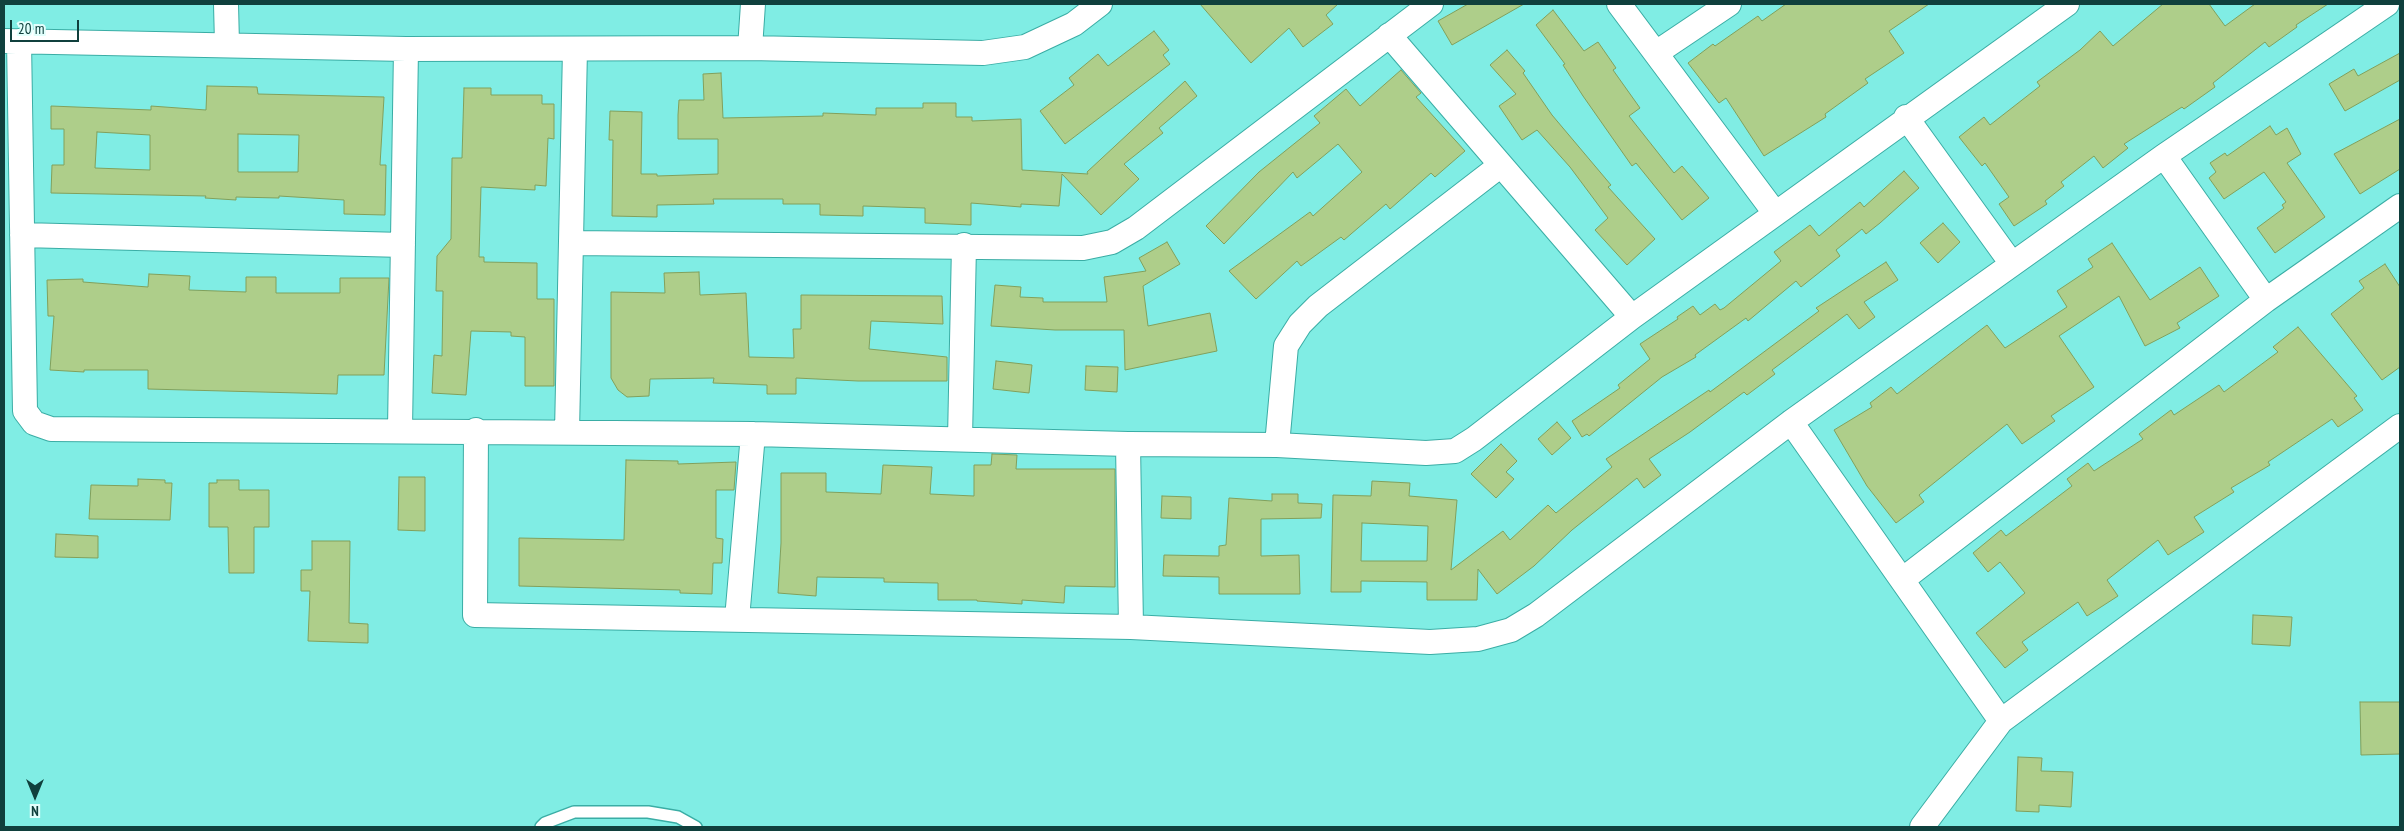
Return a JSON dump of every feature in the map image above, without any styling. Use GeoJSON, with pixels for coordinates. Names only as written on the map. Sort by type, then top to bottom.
{"type":"FeatureCollection","features":[{"type":"Feature","properties":{"kind":"street"},"geometry":{"type":"LineString","coordinates":[[226,4],[227,44]]}},
{"type":"Feature","properties":{"kind":"street"},"geometry":{"type":"LineString","coordinates":[[750,48],[753,4]]}},
{"type":"Feature","properties":{"kind":"street"},"geometry":{"type":"LineString","coordinates":[[1100,4],[1074,24],[1025,47],[983,53],[750,48],[406,49],[11,41],[22,235],[25,412],[34,423],[51,429],[400,429],[753,434],[1128,444],[1277,445],[1426,453],[1455,451],[1474,439],[1632,317],[1906,117],[2067,4]]}},
{"type":"Feature","properties":{"kind":"street"},"geometry":{"type":"LineString","coordinates":[[571,243],[964,245],[1083,248],[1112,242],[1136,228],[1431,4]]}},
{"type":"Feature","properties":{"kind":"street"},"geometry":{"type":"LineString","coordinates":[[1618,4],[1775,213]]}},
{"type":"Feature","properties":{"kind":"street"},"geometry":{"type":"LineString","coordinates":[[1656,54],[1729,4]]}},
{"type":"Feature","properties":{"kind":"street"},"geometry":{"type":"LineString","coordinates":[[476,430],[475,615],[1131,627],[1430,642],[1478,639],[1511,630],[1536,615],[1791,422],[2164,156],[2387,4]]}},
{"type":"Feature","properties":{"kind":"street"},"geometry":{"type":"LineString","coordinates":[[1388,35],[1632,317]]}},
{"type":"Feature","properties":{"kind":"street"},"geometry":{"type":"LineString","coordinates":[[567,432],[575,48]]}},
{"type":"Feature","properties":{"kind":"street"},"geometry":{"type":"LineString","coordinates":[[400,429],[406,49]]}},
{"type":"Feature","properties":{"kind":"street"},"geometry":{"type":"LineString","coordinates":[[1906,117],[2012,264]]}},
{"type":"Feature","properties":{"kind":"street"},"geometry":{"type":"LineString","coordinates":[[2164,156],[2266,300]]}},
{"type":"Feature","properties":{"kind":"street"},"geometry":{"type":"LineString","coordinates":[[1277,445],[1286,346],[1300,324],[1318,306],[1501,165]]}},
{"type":"Feature","properties":{"kind":"street"},"geometry":{"type":"LineString","coordinates":[[1902,580],[2266,300],[2400,206]]}},
{"type":"Feature","properties":{"kind":"street"},"geometry":{"type":"LineString","coordinates":[[22,235],[403,245]]}},
{"type":"Feature","properties":{"kind":"street"},"geometry":{"type":"LineString","coordinates":[[960,439],[964,245]]}},
{"type":"Feature","properties":{"kind":"street"},"geometry":{"type":"LineString","coordinates":[[1791,422],[2001,721]]}},
{"type":"Feature","properties":{"kind":"street"},"geometry":{"type":"LineString","coordinates":[[1922,827],[2001,721],[2400,426]]}},
{"type":"Feature","properties":{"kind":"street"},"geometry":{"type":"LineString","coordinates":[[737,619],[753,434]]}},
{"type":"Feature","properties":{"kind":"street"},"geometry":{"type":"LineString","coordinates":[[1128,444],[1131,627]]}},
{"type":"Feature","properties":{"kind":"lane"},"geometry":{"type":"LineString","coordinates":[[540,827],[545,823],[574,812],[648,812],[678,817],[696,827]]}},
{"type":"Feature","properties":{"kind":"building"},"geometry":{"type":"Polygon","coordinates":[[[1200,4],[1338,4],[1326,15],[1333,24],[1303,47],[1289,28],[1251,63],[1200,4]]]}},
{"type":"Feature","properties":{"kind":"building"},"geometry":{"type":"Polygon","coordinates":[[[1468,4],[1524,4],[1452,45],[1438,21],[1468,4]]]}},
{"type":"Feature","properties":{"kind":"building"},"geometry":{"type":"Polygon","coordinates":[[[1786,4],[1929,4],[1889,31],[1904,53],[1865,79],[1868,83],[1825,114],[1826,117],[1764,156],[1726,98],[1719,103],[1688,63],[1713,44],[1715,46],[1758,16],[1762,21],[1786,4]]]}},
{"type":"Feature","properties":{"kind":"building"},"geometry":{"type":"Polygon","coordinates":[[[2163,4],[2209,4],[2225,26],[2255,4],[2328,4],[2296,25],[2297,27],[2269,47],[2265,42],[2213,83],[2215,87],[2184,109],[2182,107],[2124,144],[2128,148],[2103,168],[2094,156],[2061,182],[2064,186],[2045,201],[2047,204],[2014,226],[1999,204],[2009,197],[1985,163],[1982,166],[1959,137],[1984,117],[1990,125],[2040,86],[2037,82],[2080,50],[2100,31],[2113,46],[2163,4]]]}},
{"type":"Feature","properties":{"kind":"building"},"geometry":{"type":"Polygon","coordinates":[[[1553,10],[1584,51],[1598,42],[1616,68],[1613,70],[1640,108],[1629,116],[1674,173],[1682,166],[1709,198],[1682,220],[1636,163],[1632,166],[1583,96],[1563,65],[1565,64],[1536,25],[1553,10]]]}},
{"type":"Feature","properties":{"kind":"building"},"geometry":{"type":"Polygon","coordinates":[[[1154,31],[1169,50],[1163,55],[1170,64],[1065,144],[1040,111],[1074,85],[1069,78],[1098,54],[1108,66],[1154,31]]]}},
{"type":"Feature","properties":{"kind":"building"},"geometry":{"type":"Polygon","coordinates":[[[1507,50],[1525,71],[1523,73],[1552,115],[1611,185],[1608,187],[1655,239],[1627,265],[1595,230],[1608,218],[1570,167],[1537,130],[1522,140],[1499,106],[1516,94],[1490,65],[1507,50]]]}},
{"type":"Feature","properties":{"kind":"building"},"geometry":{"type":"Polygon","coordinates":[[[2400,53],[2400,80],[2345,111],[2329,84],[2354,69],[2358,76],[2400,53]]]}},
{"type":"Feature","properties":{"kind":"building"},"geometry":{"type":"Polygon","coordinates":[[[1401,70],[1421,93],[1416,97],[1465,151],[1435,177],[1431,173],[1390,209],[1386,204],[1344,240],[1341,237],[1301,266],[1297,261],[1256,299],[1229,271],[1310,212],[1313,216],[1362,172],[1338,144],[1297,178],[1293,172],[1224,244],[1206,226],[1259,172],[1320,123],[1314,116],[1346,89],[1360,106],[1401,70]]]}},
{"type":"Feature","properties":{"kind":"building"},"geometry":{"type":"Polygon","coordinates":[[[721,73],[723,118],[823,116],[823,113],[876,115],[876,108],[923,108],[923,103],[956,103],[956,117],[972,117],[972,121],[1021,119],[1022,170],[1088,174],[1087,172],[1185,81],[1197,96],[1159,128],[1163,133],[1124,164],[1139,179],[1101,215],[1062,174],[1059,206],[1021,204],[1021,207],[971,203],[971,225],[925,223],[925,208],[863,206],[863,216],[820,215],[820,204],[783,204],[783,199],[713,199],[714,204],[657,205],[657,217],[612,216],[613,140],[609,140],[610,111],[642,112],[641,174],[657,174],[657,176],[718,174],[718,139],[678,139],[678,115],[679,100],[704,100],[703,74],[721,73]]]}},
{"type":"Feature","properties":{"kind":"building"},"geometry":{"type":"Polygon","coordinates":[[[207,86],[257,87],[258,94],[384,97],[380,165],[386,165],[385,215],[344,214],[344,200],[279,196],[279,198],[236,197],[236,200],[205,198],[206,196],[51,193],[52,165],[64,165],[64,129],[51,129],[51,106],[151,110],[151,106],[206,110],[207,86]],[[97,132],[95,168],[150,170],[150,135],[97,132]],[[238,134],[238,172],[298,172],[299,135],[238,134]]]}},
{"type":"Feature","properties":{"kind":"building"},"geometry":{"type":"Polygon","coordinates":[[[464,88],[491,88],[491,95],[542,95],[542,104],[554,104],[554,139],[548,138],[546,186],[535,185],[535,190],[481,187],[479,257],[484,257],[484,262],[537,263],[537,299],[554,299],[554,386],[525,386],[525,337],[511,336],[511,332],[471,331],[466,395],[432,393],[434,355],[442,356],[443,291],[436,291],[437,256],[451,239],[452,158],[462,158],[464,88]]]}},
{"type":"Feature","properties":{"kind":"building"},"geometry":{"type":"Polygon","coordinates":[[[2400,119],[2400,169],[2360,194],[2334,154],[2400,119]]]}},
{"type":"Feature","properties":{"kind":"building"},"geometry":{"type":"Polygon","coordinates":[[[2270,126],[2276,135],[2287,128],[2301,154],[2287,163],[2325,217],[2275,253],[2257,228],[2284,208],[2282,205],[2286,202],[2264,172],[2224,199],[2209,178],[2216,172],[2210,163],[2225,153],[2227,156],[2270,126]]]}},
{"type":"Feature","properties":{"kind":"building"},"geometry":{"type":"Polygon","coordinates":[[[1904,171],[1919,188],[1880,223],[1866,234],[1862,229],[1836,250],[1840,256],[1801,287],[1796,281],[1748,321],[1746,318],[1695,355],[1696,357],[1662,377],[1589,436],[1587,434],[1582,437],[1572,421],[1620,388],[1618,385],[1650,359],[1640,344],[1678,319],[1677,317],[1693,306],[1700,315],[1715,304],[1720,310],[1724,308],[1781,261],[1774,252],[1810,225],[1819,236],[1860,202],[1864,207],[1904,171]]]}},
{"type":"Feature","properties":{"kind":"building"},"geometry":{"type":"Polygon","coordinates":[[[1943,223],[1960,242],[1938,263],[1920,243],[1943,223]]]}},
{"type":"Feature","properties":{"kind":"building"},"geometry":{"type":"Polygon","coordinates":[[[1167,242],[1180,264],[1143,286],[1148,326],[1210,313],[1217,351],[1125,370],[1124,330],[1055,330],[991,326],[995,285],[1021,287],[1020,297],[1043,298],[1043,302],[1107,302],[1104,277],[1146,271],[1139,258],[1167,242]]]}},
{"type":"Feature","properties":{"kind":"building"},"geometry":{"type":"Polygon","coordinates":[[[2112,243],[2150,300],[2200,267],[2219,296],[2177,323],[2180,328],[2145,346],[2119,296],[2059,336],[2094,387],[2051,416],[2055,421],[2022,444],[2007,424],[1919,495],[1924,502],[1896,523],[1867,486],[1834,430],[1872,407],[1870,403],[1891,387],[1897,394],[1987,325],[2005,348],[2067,307],[2057,291],[2093,267],[2088,259],[2112,243]]]}},
{"type":"Feature","properties":{"kind":"building"},"geometry":{"type":"Polygon","coordinates":[[[1886,262],[1898,280],[1864,302],[1875,317],[1859,329],[1847,314],[1772,370],[1775,374],[1747,395],[1744,392],[1690,432],[1649,459],[1661,475],[1644,488],[1637,478],[1572,530],[1534,566],[1497,594],[1478,569],[1477,600],[1427,600],[1427,582],[1361,581],[1361,592],[1331,592],[1333,495],[1371,496],[1372,481],[1410,483],[1409,496],[1457,500],[1451,570],[1503,531],[1510,540],[1548,505],[1556,513],[1612,467],[1606,459],[1709,390],[1710,392],[1819,311],[1816,308],[1886,262]],[[1362,523],[1361,561],[1427,561],[1428,526],[1362,523]]]}},
{"type":"Feature","properties":{"kind":"building"},"geometry":{"type":"Polygon","coordinates":[[[2385,264],[2400,287],[2400,367],[2382,380],[2331,314],[2364,288],[2359,281],[2385,264]]]}},
{"type":"Feature","properties":{"kind":"building"},"geometry":{"type":"Polygon","coordinates":[[[699,272],[700,295],[746,293],[749,357],[794,358],[793,329],[801,329],[801,295],[942,296],[943,324],[871,321],[869,349],[947,357],[947,381],[858,381],[796,378],[796,394],[767,394],[767,385],[713,383],[714,378],[650,379],[649,396],[627,397],[618,390],[611,378],[611,292],[665,293],[664,273],[699,272]]]}},
{"type":"Feature","properties":{"kind":"building"},"geometry":{"type":"Polygon","coordinates":[[[149,274],[190,276],[189,290],[246,292],[246,277],[276,277],[276,293],[340,293],[340,278],[389,278],[384,375],[338,375],[337,394],[148,389],[148,370],[84,370],[84,372],[50,370],[54,316],[48,316],[47,280],[83,279],[83,282],[148,287],[149,274]]]}},
{"type":"Feature","properties":{"kind":"building"},"geometry":{"type":"Polygon","coordinates":[[[2298,327],[2357,396],[2354,398],[2363,410],[2338,427],[2332,419],[2268,462],[2270,465],[2231,488],[2234,492],[2194,517],[2204,532],[2168,555],[2158,540],[2107,580],[2118,596],[2087,616],[2078,602],[2022,642],[2028,650],[2005,668],[1976,633],[2025,593],[2000,562],[1988,572],[1973,553],[2001,530],[2006,536],[2072,486],[2067,479],[2088,463],[2094,471],[2143,439],[2139,434],[2171,410],[2174,415],[2219,385],[2224,392],[2278,352],[2273,347],[2298,327]]]}},
{"type":"Feature","properties":{"kind":"building"},"geometry":{"type":"Polygon","coordinates":[[[996,361],[1032,365],[1029,393],[993,389],[996,361]]]}},
{"type":"Feature","properties":{"kind":"building"},"geometry":{"type":"Polygon","coordinates":[[[1086,366],[1118,367],[1117,392],[1085,390],[1086,366]]]}},
{"type":"Feature","properties":{"kind":"building"},"geometry":{"type":"Polygon","coordinates":[[[1557,422],[1571,438],[1552,455],[1538,439],[1557,422]]]}},
{"type":"Feature","properties":{"kind":"building"},"geometry":{"type":"Polygon","coordinates":[[[1501,444],[1517,461],[1506,472],[1514,479],[1496,498],[1471,474],[1501,444]]]}},
{"type":"Feature","properties":{"kind":"building"},"geometry":{"type":"Polygon","coordinates":[[[992,454],[1017,455],[1016,469],[1115,469],[1115,587],[1065,586],[1064,603],[1022,600],[1022,604],[977,600],[938,600],[938,583],[884,582],[884,578],[817,577],[816,596],[778,593],[781,543],[781,473],[826,473],[826,492],[881,494],[883,465],[932,467],[930,494],[974,496],[974,465],[991,465],[992,454]]]}},
{"type":"Feature","properties":{"kind":"building"},"geometry":{"type":"Polygon","coordinates":[[[626,460],[678,461],[678,464],[736,462],[734,490],[716,490],[716,538],[723,539],[722,563],[713,563],[712,594],[680,593],[680,590],[519,586],[519,538],[624,540],[626,460]]]}},
{"type":"Feature","properties":{"kind":"building"},"geometry":{"type":"Polygon","coordinates":[[[399,477],[425,477],[425,531],[398,530],[399,477]]]}},
{"type":"Feature","properties":{"kind":"building"},"geometry":{"type":"Polygon","coordinates":[[[138,479],[165,480],[165,483],[172,483],[170,520],[89,519],[91,485],[138,486],[138,479]]]}},
{"type":"Feature","properties":{"kind":"building"},"geometry":{"type":"Polygon","coordinates":[[[217,480],[239,480],[239,490],[269,490],[269,527],[254,527],[254,573],[229,573],[228,527],[209,527],[209,483],[217,483],[217,480]]]}},
{"type":"Feature","properties":{"kind":"building"},"geometry":{"type":"Polygon","coordinates":[[[1272,494],[1298,494],[1298,503],[1322,504],[1321,518],[1261,519],[1261,556],[1299,555],[1300,594],[1219,594],[1219,577],[1163,576],[1164,555],[1219,556],[1219,546],[1226,545],[1229,498],[1272,501],[1272,494]]]}},
{"type":"Feature","properties":{"kind":"building"},"geometry":{"type":"Polygon","coordinates":[[[1162,496],[1191,497],[1191,519],[1161,518],[1162,496]]]}},
{"type":"Feature","properties":{"kind":"building"},"geometry":{"type":"Polygon","coordinates":[[[56,534],[98,536],[98,558],[55,557],[56,534]]]}},
{"type":"Feature","properties":{"kind":"building"},"geometry":{"type":"Polygon","coordinates":[[[312,541],[350,541],[349,623],[368,624],[368,643],[308,641],[310,591],[301,591],[301,570],[312,570],[312,541]]]}},
{"type":"Feature","properties":{"kind":"building"},"geometry":{"type":"Polygon","coordinates":[[[2253,615],[2292,617],[2290,646],[2252,644],[2253,615]]]}},
{"type":"Feature","properties":{"kind":"building"},"geometry":{"type":"Polygon","coordinates":[[[2360,702],[2400,702],[2400,754],[2361,755],[2360,702]]]}},
{"type":"Feature","properties":{"kind":"building"},"geometry":{"type":"Polygon","coordinates":[[[2018,757],[2042,758],[2041,771],[2073,772],[2071,807],[2039,805],[2039,812],[2016,811],[2018,757]]]}}]}
